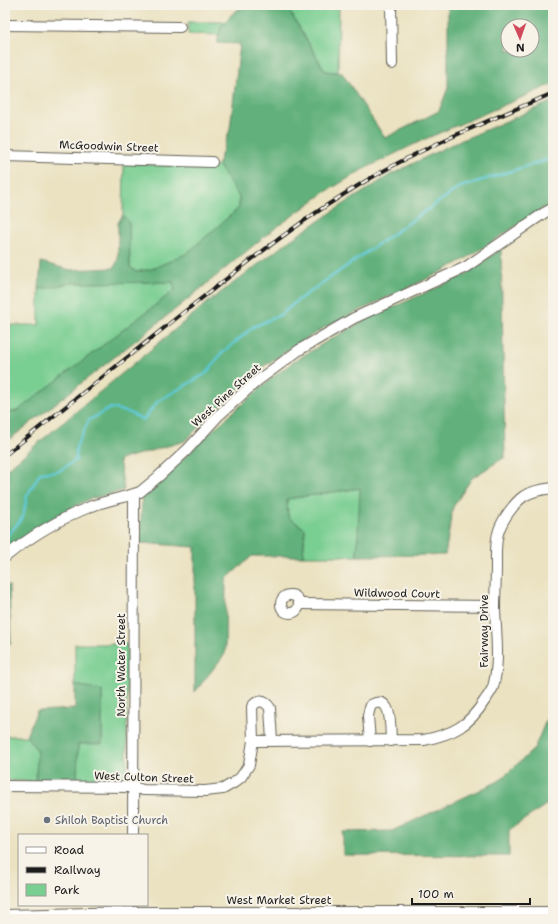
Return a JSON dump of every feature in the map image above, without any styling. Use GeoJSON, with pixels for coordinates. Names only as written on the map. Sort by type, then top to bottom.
{"type":"FeatureCollection","features":[{"type":"Feature","properties":{"kind":"street"},"geometry":{"type":"LineString","coordinates":[[391,5],[392,64]]}},
{"type":"Feature","properties":{"kind":"street"},"geometry":{"type":"LineString","coordinates":[[5,25],[180,27]]}},
{"type":"Feature","properties":{"kind":"street","name":"McGoodwin Street"},"geometry":{"type":"LineString","coordinates":[[5,156],[212,162]]}},
{"type":"Feature","properties":{"kind":"street","name":"West Pine Street"},"geometry":{"type":"LineString","coordinates":[[5,557],[46,528],[94,505],[140,492],[187,450],[219,415],[257,381],[299,350],[354,318],[466,267],[553,208]]}},
{"type":"Feature","properties":{"kind":"street","name":"Fairway Drive"},"geometry":{"type":"LineString","coordinates":[[253,741],[424,740],[440,737],[457,730],[472,719],[492,689],[496,674],[496,546],[499,531],[505,517],[524,496],[542,489],[553,488]]}},
{"type":"Feature","properties":{"kind":"street","name":"North Water Street"},"geometry":{"type":"LineString","coordinates":[[133,834],[134,494]]}},
{"type":"Feature","properties":{"kind":"street","name":"Wildwood Court"},"geometry":{"type":"LineString","coordinates":[[299,604],[495,606]]}},
{"type":"Feature","properties":{"kind":"street","name":"West Culton Street"},"geometry":{"type":"LineString","coordinates":[[5,786],[133,786],[143,790],[205,791],[223,788],[241,777],[249,764],[253,741],[252,707],[259,701],[264,701],[270,708],[272,741]]}},
{"type":"Feature","properties":{"kind":"street"},"geometry":{"type":"LineString","coordinates":[[370,741],[368,711],[371,705],[381,703],[386,706],[389,712],[391,741]]}},
{"type":"Feature","properties":{"kind":"street","name":"West Market Street"},"geometry":{"type":"LineString","coordinates":[[5,915],[133,912],[553,912]]}},
{"type":"Feature","properties":{"kind":"green space"},"geometry":{"type":"Polygon","coordinates":[[[244,5],[286,5],[325,71],[342,73],[385,138],[439,111],[448,88],[448,5],[553,5],[553,84],[423,140],[362,170],[324,193],[270,232],[177,308],[5,443],[5,413],[17,411],[175,290],[173,282],[71,283],[39,289],[41,262],[70,270],[114,268],[118,260],[118,223],[123,215],[129,223],[130,267],[136,272],[152,269],[186,254],[239,208],[239,197],[218,164],[230,129],[240,44],[217,43],[221,27],[231,15],[244,5]]]}},
{"type":"Feature","properties":{"kind":"green space"},"geometry":{"type":"Polygon","coordinates":[[[286,5],[339,5],[338,72],[325,71],[286,5]]]}},
{"type":"Feature","properties":{"kind":"green space"},"geometry":{"type":"Polygon","coordinates":[[[188,22],[225,22],[221,27],[219,35],[188,34],[188,22]]]}},
{"type":"Feature","properties":{"kind":"green space"},"geometry":{"type":"Polygon","coordinates":[[[553,101],[553,202],[467,258],[439,273],[327,326],[296,345],[264,366],[185,441],[119,460],[124,490],[90,499],[67,510],[37,527],[7,550],[7,469],[207,303],[289,241],[390,175],[446,147],[553,101]]]}},
{"type":"Feature","properties":{"kind":"green space"},"geometry":{"type":"Polygon","coordinates":[[[124,163],[208,167],[215,167],[218,164],[239,197],[239,208],[186,254],[152,269],[136,272],[130,267],[129,224],[123,215],[124,163]]]}},
{"type":"Feature","properties":{"kind":"green space"},"geometry":{"type":"Polygon","coordinates":[[[501,249],[505,457],[472,478],[453,507],[445,555],[357,556],[360,488],[287,499],[288,517],[305,529],[303,556],[252,556],[226,579],[225,654],[195,692],[195,547],[140,543],[142,497],[214,429],[273,377],[293,362],[371,317],[465,275],[501,249]]]}},
{"type":"Feature","properties":{"kind":"green space"},"geometry":{"type":"Polygon","coordinates":[[[173,282],[175,290],[17,412],[5,413],[5,325],[39,325],[39,289],[71,283],[173,282]]]}},
{"type":"Feature","properties":{"kind":"green space"},"geometry":{"type":"Polygon","coordinates":[[[361,488],[357,556],[303,556],[305,529],[288,517],[287,499],[361,488]]]}},
{"type":"Feature","properties":{"kind":"green space"},"geometry":{"type":"Polygon","coordinates":[[[9,585],[11,643],[5,646],[5,587],[9,585]]]}},
{"type":"Feature","properties":{"kind":"green space"},"geometry":{"type":"Polygon","coordinates":[[[75,644],[127,644],[127,779],[123,782],[77,782],[78,744],[102,743],[102,691],[75,685],[75,644]]]}},
{"type":"Feature","properties":{"kind":"green space"},"geometry":{"type":"Polygon","coordinates":[[[75,685],[102,690],[102,744],[78,744],[77,782],[36,781],[37,750],[26,736],[37,711],[75,709],[75,685]]]}},
{"type":"Feature","properties":{"kind":"green space"},"geometry":{"type":"Polygon","coordinates":[[[553,704],[553,800],[509,830],[509,856],[343,855],[343,832],[392,831],[499,781],[534,749],[553,704]]]}},
{"type":"Feature","properties":{"kind":"green space"},"geometry":{"type":"Polygon","coordinates":[[[6,736],[26,736],[37,750],[36,781],[11,781],[7,779],[5,774],[6,736]]]}},
{"type":"Feature","properties":{"kind":"waterway"},"geometry":{"type":"LineString","coordinates":[[5,539],[23,517],[27,496],[40,473],[59,471],[76,460],[76,447],[89,420],[111,408],[130,413],[143,420],[158,401],[207,373],[220,355],[253,327],[282,314],[298,300],[460,187],[553,158]]}},
{"type":"Feature","properties":{"kind":"railway"},"geometry":{"type":"LineString","coordinates":[[5,455],[269,246],[340,197],[387,169],[457,134],[553,93]]}},
{"type":"Feature","properties":{"kind":"place","name":"Shiloh Baptist Church"},"geometry":{"type":"Point","coordinates":[47,820]}}]}
